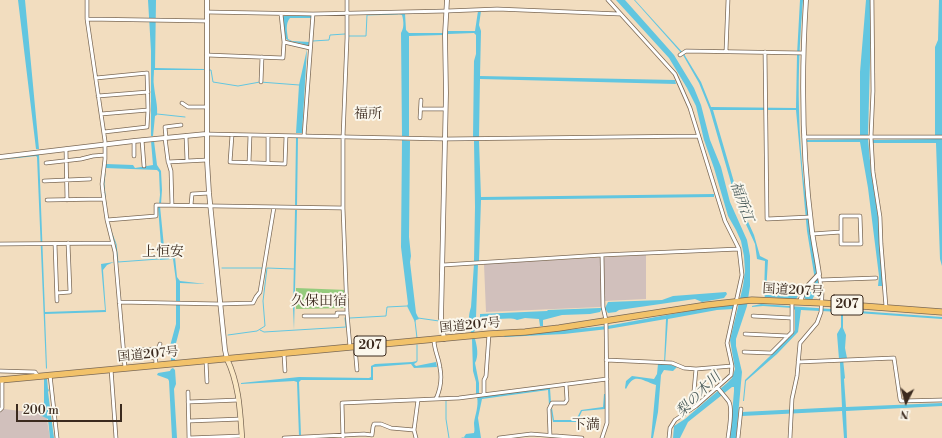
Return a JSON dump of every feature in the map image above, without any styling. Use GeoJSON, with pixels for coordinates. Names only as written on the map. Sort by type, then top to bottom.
{"type":"FeatureCollection","features":[{"type":"Feature","properties":{"kind":"highway","name":"国道207号"},"geometry":{"type":"LineString","coordinates":[[1,380],[532,331],[606,322],[736,301],[752,300],[791,305],[800,302],[822,305],[942,312]]}},
{"type":"Feature","properties":{"kind":"main road"},"geometry":{"type":"LineString","coordinates":[[227,359],[234,375],[239,400],[242,437]]}},
{"type":"Feature","properties":{"kind":"street"},"geometry":{"type":"LineString","coordinates":[[86,0],[87,19],[104,132],[106,155],[102,184],[103,199],[115,256],[125,351],[125,368]]}},
{"type":"Feature","properties":{"kind":"street"},"geometry":{"type":"LineString","coordinates":[[207,0],[206,160],[227,359]]}},
{"type":"Feature","properties":{"kind":"street"},"geometry":{"type":"LineString","coordinates":[[347,0],[343,137],[343,208],[347,313],[357,370]]}},
{"type":"Feature","properties":{"kind":"street"},"geometry":{"type":"LineString","coordinates":[[444,339],[441,318],[445,139],[445,35],[447,0]]}},
{"type":"Feature","properties":{"kind":"street"},"geometry":{"type":"LineString","coordinates":[[608,0],[675,74],[690,108],[726,221],[739,249],[742,275],[727,344],[732,366],[731,375],[696,406],[675,420],[670,428],[669,438]]}},
{"type":"Feature","properties":{"kind":"street"},"geometry":{"type":"LineString","coordinates":[[726,51],[728,0]]}},
{"type":"Feature","properties":{"kind":"street"},"geometry":{"type":"LineString","coordinates":[[790,438],[791,408],[800,343],[817,323],[822,305],[820,280],[810,217],[804,137],[802,53],[806,0]]}},
{"type":"Feature","properties":{"kind":"street"},"geometry":{"type":"LineString","coordinates":[[872,0],[873,91],[869,137],[880,217],[886,308]]}},
{"type":"Feature","properties":{"kind":"street"},"geometry":{"type":"LineString","coordinates":[[207,12],[313,14],[497,9],[620,14]]}},
{"type":"Feature","properties":{"kind":"street"},"geometry":{"type":"LineString","coordinates":[[207,55],[283,58],[284,42],[281,14]]}},
{"type":"Feature","properties":{"kind":"street"},"geometry":{"type":"LineString","coordinates":[[304,136],[313,14]]}},
{"type":"Feature","properties":{"kind":"street"},"geometry":{"type":"LineString","coordinates":[[87,19],[207,21]]}},
{"type":"Feature","properties":{"kind":"street"},"geometry":{"type":"LineString","coordinates":[[284,42],[310,48]]}},
{"type":"Feature","properties":{"kind":"street"},"geometry":{"type":"LineString","coordinates":[[680,55],[686,51],[802,53]]}},
{"type":"Feature","properties":{"kind":"street"},"geometry":{"type":"LineString","coordinates":[[765,52],[767,219],[810,217]]}},
{"type":"Feature","properties":{"kind":"street"},"geometry":{"type":"LineString","coordinates":[[261,82],[262,57]]}},
{"type":"Feature","properties":{"kind":"street"},"geometry":{"type":"LineString","coordinates":[[96,78],[147,73],[147,127],[104,132]]}},
{"type":"Feature","properties":{"kind":"street"},"geometry":{"type":"LineString","coordinates":[[98,96],[148,92]]}},
{"type":"Feature","properties":{"kind":"street"},"geometry":{"type":"LineString","coordinates":[[420,118],[421,100]]}},
{"type":"Feature","properties":{"kind":"street"},"geometry":{"type":"LineString","coordinates":[[182,103],[188,107],[206,107]]}},
{"type":"Feature","properties":{"kind":"street"},"geometry":{"type":"LineString","coordinates":[[421,109],[445,110]]}},
{"type":"Feature","properties":{"kind":"street"},"geometry":{"type":"LineString","coordinates":[[101,114],[148,110]]}},
{"type":"Feature","properties":{"kind":"street"},"geometry":{"type":"LineString","coordinates":[[172,205],[171,171],[168,162],[165,127],[181,125]]}},
{"type":"Feature","properties":{"kind":"street"},"geometry":{"type":"LineString","coordinates":[[0,157],[105,144],[206,134],[445,139],[698,136]]}},
{"type":"Feature","properties":{"kind":"street"},"geometry":{"type":"LineString","coordinates":[[232,135],[230,162],[285,164],[286,136]]}},
{"type":"Feature","properties":{"kind":"street"},"geometry":{"type":"LineString","coordinates":[[249,163],[250,135]]}},
{"type":"Feature","properties":{"kind":"street"},"geometry":{"type":"LineString","coordinates":[[186,136],[187,161]]}},
{"type":"Feature","properties":{"kind":"street"},"geometry":{"type":"LineString","coordinates":[[268,136],[268,163]]}},
{"type":"Feature","properties":{"kind":"street"},"geometry":{"type":"LineString","coordinates":[[804,137],[942,137]]}},
{"type":"Feature","properties":{"kind":"street"},"geometry":{"type":"LineString","coordinates":[[142,140],[144,166]]}},
{"type":"Feature","properties":{"kind":"street"},"geometry":{"type":"LineString","coordinates":[[134,141],[134,156]]}},
{"type":"Feature","properties":{"kind":"street"},"geometry":{"type":"LineString","coordinates":[[66,149],[67,200]]}},
{"type":"Feature","properties":{"kind":"street"},"geometry":{"type":"LineString","coordinates":[[46,163],[106,155]]}},
{"type":"Feature","properties":{"kind":"street"},"geometry":{"type":"LineString","coordinates":[[168,162],[206,160]]}},
{"type":"Feature","properties":{"kind":"street"},"geometry":{"type":"LineString","coordinates":[[44,181],[90,180]]}},
{"type":"Feature","properties":{"kind":"street"},"geometry":{"type":"LineString","coordinates":[[191,205],[192,194],[209,193]]}},
{"type":"Feature","properties":{"kind":"street"},"geometry":{"type":"LineString","coordinates":[[47,200],[103,199]]}},
{"type":"Feature","properties":{"kind":"street"},"geometry":{"type":"LineString","coordinates":[[107,220],[156,216],[156,205],[343,208]]}},
{"type":"Feature","properties":{"kind":"street"},"geometry":{"type":"LineString","coordinates":[[119,302],[220,304],[253,302],[260,292],[274,207]]}},
{"type":"Feature","properties":{"kind":"street"},"geometry":{"type":"LineString","coordinates":[[841,216],[860,216],[861,244],[841,244],[841,232],[841,216]]}},
{"type":"Feature","properties":{"kind":"street"},"geometry":{"type":"LineString","coordinates":[[812,234],[841,232]]}},
{"type":"Feature","properties":{"kind":"street"},"geometry":{"type":"LineString","coordinates":[[57,293],[70,292],[68,243]]}},
{"type":"Feature","properties":{"kind":"street"},"geometry":{"type":"LineString","coordinates":[[0,244],[113,243]]}},
{"type":"Feature","properties":{"kind":"street"},"geometry":{"type":"LineString","coordinates":[[55,244],[57,301]]}},
{"type":"Feature","properties":{"kind":"street"},"geometry":{"type":"LineString","coordinates":[[443,265],[602,255],[739,249]]}},
{"type":"Feature","properties":{"kind":"street"},"geometry":{"type":"LineString","coordinates":[[602,255],[603,307],[606,322],[607,378],[607,423],[602,438]]}},
{"type":"Feature","properties":{"kind":"street"},"geometry":{"type":"LineString","coordinates":[[800,302],[804,290],[819,274]]}},
{"type":"Feature","properties":{"kind":"street"},"geometry":{"type":"LineString","coordinates":[[820,280],[876,278]]}},
{"type":"Feature","properties":{"kind":"street"},"geometry":{"type":"LineString","coordinates":[[744,352],[771,353],[792,332],[791,305]]}},
{"type":"Feature","properties":{"kind":"street"},"geometry":{"type":"LineString","coordinates":[[304,316],[337,316],[337,314],[347,313]]}},
{"type":"Feature","properties":{"kind":"street"},"geometry":{"type":"LineString","coordinates":[[753,316],[791,318]]}},
{"type":"Feature","properties":{"kind":"street"},"geometry":{"type":"LineString","coordinates":[[480,395],[486,376],[489,334]]}},
{"type":"Feature","properties":{"kind":"street"},"geometry":{"type":"LineString","coordinates":[[745,334],[788,336]]}},
{"type":"Feature","properties":{"kind":"street"},"geometry":{"type":"LineString","coordinates":[[434,340],[434,347],[440,367],[441,379],[436,399]]}},
{"type":"Feature","properties":{"kind":"street"},"geometry":{"type":"LineString","coordinates":[[125,351],[158,349],[160,344]]}},
{"type":"Feature","properties":{"kind":"street"},"geometry":{"type":"LineString","coordinates":[[155,349],[156,365]]}},
{"type":"Feature","properties":{"kind":"street"},"geometry":{"type":"LineString","coordinates":[[125,351],[129,359],[155,357]]}},
{"type":"Feature","properties":{"kind":"street"},"geometry":{"type":"LineString","coordinates":[[284,354],[285,371]]}},
{"type":"Feature","properties":{"kind":"street"},"geometry":{"type":"LineString","coordinates":[[798,362],[894,358],[901,401],[942,400]]}},
{"type":"Feature","properties":{"kind":"street"},"geometry":{"type":"LineString","coordinates":[[606,360],[672,362],[684,368],[696,369],[732,366]]}},
{"type":"Feature","properties":{"kind":"street"},"geometry":{"type":"LineString","coordinates":[[206,361],[207,382]]}},
{"type":"Feature","properties":{"kind":"street"},"geometry":{"type":"LineString","coordinates":[[715,368],[715,382]]}},
{"type":"Feature","properties":{"kind":"street"},"geometry":{"type":"LineString","coordinates":[[111,369],[116,438]]}},
{"type":"Feature","properties":{"kind":"street"},"geometry":{"type":"LineString","coordinates":[[692,404],[696,369]]}},
{"type":"Feature","properties":{"kind":"street"},"geometry":{"type":"LineString","coordinates":[[0,371],[35,372],[38,376]]}},
{"type":"Feature","properties":{"kind":"street"},"geometry":{"type":"LineString","coordinates":[[50,375],[57,438]]}},
{"type":"Feature","properties":{"kind":"street"},"geometry":{"type":"LineString","coordinates":[[343,437],[342,403],[436,399],[480,395],[607,378]]}},
{"type":"Feature","properties":{"kind":"street"},"geometry":{"type":"LineString","coordinates":[[0,410],[2,408],[1,380]]}},
{"type":"Feature","properties":{"kind":"street"},"geometry":{"type":"LineString","coordinates":[[550,435],[549,409],[552,403],[565,404],[567,400],[566,384]]}},
{"type":"Feature","properties":{"kind":"street"},"geometry":{"type":"LineString","coordinates":[[717,387],[729,402],[728,438]]}},
{"type":"Feature","properties":{"kind":"street"},"geometry":{"type":"LineString","coordinates":[[188,392],[189,438],[242,437]]}},
{"type":"Feature","properties":{"kind":"street"},"geometry":{"type":"LineString","coordinates":[[188,402],[239,400]]}},
{"type":"Feature","properties":{"kind":"street"},"geometry":{"type":"LineString","coordinates":[[416,438],[414,430],[418,400]]}},
{"type":"Feature","properties":{"kind":"street"},"geometry":{"type":"LineString","coordinates":[[738,438],[741,409]]}},
{"type":"Feature","properties":{"kind":"street"},"geometry":{"type":"LineString","coordinates":[[189,420],[241,419]]}},
{"type":"Feature","properties":{"kind":"street"},"geometry":{"type":"LineString","coordinates":[[284,438],[343,437],[364,434],[372,435],[374,424],[381,424],[391,428],[414,430]]}},
{"type":"Feature","properties":{"kind":"street"},"geometry":{"type":"LineString","coordinates":[[499,438],[531,434],[582,438]]}},
{"type":"Feature","properties":{"kind":"shaded area"},"geometry":{"type":"Polygon","coordinates":[[[646,255],[646,299],[605,301],[600,307],[486,312],[484,264],[646,255]]]}},
{"type":"Feature","properties":{"kind":"shaded area"},"geometry":{"type":"Polygon","coordinates":[[[4,409],[46,414],[50,438],[0,438],[0,412],[4,409]]]}},
{"type":"Feature","properties":{"kind":"green space"},"geometry":{"type":"Polygon","coordinates":[[[296,288],[347,290],[349,308],[296,309],[296,288]]]}},
{"type":"Feature","properties":{"kind":"water"},"geometry":{"type":"Polygon","coordinates":[[[18,0],[25,0],[39,149],[36,149],[18,0]]]}},
{"type":"Feature","properties":{"kind":"water"},"geometry":{"type":"Polygon","coordinates":[[[148,0],[156,0],[155,68],[204,69],[154,70],[157,115],[155,116],[153,136],[151,136],[151,51],[148,0]]]}},
{"type":"Feature","properties":{"kind":"water"},"geometry":{"type":"Polygon","coordinates":[[[616,0],[625,0],[674,55],[694,88],[701,105],[710,140],[721,167],[730,202],[747,240],[750,256],[750,286],[747,306],[736,339],[736,346],[742,372],[736,438],[730,438],[734,391],[734,387],[732,387],[688,422],[680,438],[673,438],[674,426],[685,419],[732,378],[735,369],[730,340],[743,286],[745,271],[744,256],[741,241],[728,216],[704,140],[696,106],[687,88],[669,58],[616,0]]]}},
{"type":"Feature","properties":{"kind":"water"},"geometry":{"type":"Polygon","coordinates":[[[634,0],[684,54],[701,82],[711,107],[796,108],[800,0],[803,0],[799,68],[801,152],[811,236],[819,278],[819,286],[812,300],[806,300],[804,297],[805,291],[815,280],[807,231],[796,110],[713,110],[741,206],[754,235],[760,256],[768,260],[766,293],[798,296],[796,299],[765,297],[765,261],[757,259],[755,244],[738,207],[710,110],[699,83],[683,55],[634,0]]]}},
{"type":"Feature","properties":{"kind":"water"},"geometry":{"type":"Polygon","coordinates":[[[866,0],[870,0],[871,26],[868,135],[860,135],[860,72],[866,0]]]}},
{"type":"Feature","properties":{"kind":"water"},"geometry":{"type":"Polygon","coordinates":[[[939,0],[942,0],[942,266],[940,259],[936,143],[872,143],[872,140],[935,139],[935,47],[938,40],[939,0]]]}},
{"type":"Feature","properties":{"kind":"water"},"geometry":{"type":"Polygon","coordinates":[[[478,11],[481,11],[479,25],[481,31],[480,76],[675,80],[676,84],[480,79],[479,137],[473,138],[474,61],[476,54],[476,35],[474,33],[448,34],[448,31],[475,31],[478,11]]]}},
{"type":"Feature","properties":{"kind":"water"},"geometry":{"type":"Polygon","coordinates":[[[405,13],[406,30],[409,33],[443,33],[443,35],[409,36],[409,136],[402,136],[401,33],[403,29],[403,22],[402,15],[398,14],[405,13]]]}},
{"type":"Feature","properties":{"kind":"water"},"geometry":{"type":"Polygon","coordinates":[[[312,16],[312,18],[290,18],[287,25],[288,39],[292,41],[309,42],[308,47],[286,39],[282,17],[312,16]]]}},
{"type":"Feature","properties":{"kind":"water"},"geometry":{"type":"Polygon","coordinates":[[[307,49],[302,133],[296,133],[299,85],[307,49]]]}},
{"type":"Feature","properties":{"kind":"water"},"geometry":{"type":"Polygon","coordinates":[[[296,138],[298,138],[297,206],[295,206],[296,138]]]}},
{"type":"Feature","properties":{"kind":"water"},"geometry":{"type":"Polygon","coordinates":[[[868,139],[871,172],[878,217],[883,286],[878,286],[879,276],[868,188],[860,142],[806,142],[806,140],[868,139]]]}},
{"type":"Feature","properties":{"kind":"water"},"geometry":{"type":"Polygon","coordinates":[[[402,140],[410,141],[410,262],[416,313],[419,319],[415,322],[407,306],[401,247],[402,140]]]}},
{"type":"Feature","properties":{"kind":"water"},"geometry":{"type":"Polygon","coordinates":[[[151,141],[154,141],[157,165],[161,171],[161,204],[159,204],[159,172],[157,170],[105,168],[106,164],[133,165],[135,168],[153,165],[151,141]]]}},
{"type":"Feature","properties":{"kind":"water"},"geometry":{"type":"Polygon","coordinates":[[[474,141],[479,141],[481,197],[714,194],[714,197],[481,200],[479,261],[474,261],[474,141]]]}},
{"type":"Feature","properties":{"kind":"water"},"geometry":{"type":"Polygon","coordinates":[[[39,154],[45,312],[105,310],[101,264],[114,262],[107,265],[103,270],[106,312],[45,314],[46,369],[37,157],[0,160],[39,154]]]}},
{"type":"Feature","properties":{"kind":"water"},"geometry":{"type":"Polygon","coordinates":[[[160,206],[165,257],[175,257],[177,277],[180,281],[206,284],[180,283],[180,328],[175,347],[175,360],[171,361],[170,346],[176,324],[176,281],[173,259],[160,260],[159,258],[162,257],[158,207],[160,206]]]}},
{"type":"Feature","properties":{"kind":"water"},"geometry":{"type":"Polygon","coordinates":[[[295,210],[297,210],[294,330],[293,308],[295,210]]]}},
{"type":"Feature","properties":{"kind":"water"},"geometry":{"type":"Polygon","coordinates":[[[474,264],[478,264],[476,317],[478,319],[476,319],[474,334],[472,334],[469,324],[469,314],[471,307],[474,264]]]}},
{"type":"Feature","properties":{"kind":"water"},"geometry":{"type":"Polygon","coordinates":[[[726,292],[727,294],[724,298],[702,302],[695,299],[619,310],[608,313],[606,310],[601,310],[600,312],[590,314],[562,315],[543,320],[543,326],[540,326],[539,319],[480,319],[480,314],[605,308],[608,302],[662,300],[673,296],[726,292]]]}},
{"type":"Feature","properties":{"kind":"water"},"geometry":{"type":"Polygon","coordinates":[[[761,304],[942,317],[942,319],[843,312],[843,328],[846,335],[845,348],[847,358],[843,359],[846,407],[942,403],[942,406],[846,411],[847,438],[844,438],[842,411],[742,416],[742,412],[842,407],[841,359],[839,359],[837,334],[841,327],[841,312],[801,310],[798,332],[777,354],[746,381],[743,401],[745,380],[793,334],[795,330],[795,310],[793,308],[763,306],[752,307],[761,304]]]}},
{"type":"Feature","properties":{"kind":"water"},"geometry":{"type":"Polygon","coordinates":[[[734,305],[733,309],[717,310],[668,319],[665,363],[677,367],[673,371],[664,370],[661,375],[658,412],[653,438],[651,438],[656,385],[635,379],[632,380],[626,389],[625,388],[626,381],[632,376],[654,379],[657,374],[658,364],[664,364],[666,319],[608,329],[564,334],[503,336],[607,326],[705,308],[734,305]]]}},
{"type":"Feature","properties":{"kind":"water"},"geometry":{"type":"Polygon","coordinates":[[[472,339],[475,339],[477,351],[475,363],[479,383],[479,393],[476,394],[476,382],[473,371],[472,339]]]}},
{"type":"Feature","properties":{"kind":"water"},"geometry":{"type":"Polygon","coordinates":[[[417,361],[414,364],[416,366],[436,362],[437,367],[414,368],[411,364],[373,367],[373,380],[301,380],[299,382],[301,435],[299,436],[297,382],[241,384],[299,377],[369,378],[371,377],[371,366],[375,364],[417,361]]]}},
{"type":"Feature","properties":{"kind":"water"},"geometry":{"type":"Polygon","coordinates":[[[173,368],[175,370],[176,384],[174,389],[177,438],[172,438],[169,381],[168,379],[157,375],[158,373],[170,371],[173,368]]]}},
{"type":"Feature","properties":{"kind":"water"},"geometry":{"type":"Polygon","coordinates":[[[44,379],[47,379],[49,390],[48,392],[54,438],[50,438],[48,419],[39,413],[44,411],[44,379]]]}},
{"type":"Feature","properties":{"kind":"water"},"geometry":{"type":"Polygon","coordinates":[[[550,388],[551,403],[549,405],[548,390],[482,399],[478,418],[481,438],[464,437],[466,434],[474,433],[474,423],[478,404],[477,397],[550,388]]]}},
{"type":"Feature","properties":{"kind":"water"},"geometry":{"type":"Polygon","coordinates":[[[604,394],[605,409],[582,411],[577,422],[553,422],[552,408],[554,420],[576,420],[581,410],[603,407],[604,394]]]}},
{"type":"Feature","properties":{"kind":"waterway"},"geometry":{"type":"LineString","coordinates":[[349,36],[366,36],[367,15],[398,14]]}},
{"type":"Feature","properties":{"kind":"waterway"},"geometry":{"type":"LineString","coordinates":[[313,41],[329,40],[330,35],[345,34]]}},
{"type":"Feature","properties":{"kind":"waterway"},"geometry":{"type":"LineString","coordinates":[[209,70],[211,70],[213,82],[238,86],[260,82],[299,85]]}},
{"type":"Feature","properties":{"kind":"waterway"},"geometry":{"type":"LineString","coordinates":[[157,114],[185,117]]}},
{"type":"Feature","properties":{"kind":"waterway"},"geometry":{"type":"LineString","coordinates":[[105,174],[104,184],[106,205]]}},
{"type":"Feature","properties":{"kind":"waterway"},"geometry":{"type":"LineString","coordinates":[[111,231],[116,244],[118,262],[159,259]]}},
{"type":"Feature","properties":{"kind":"waterway"},"geometry":{"type":"LineString","coordinates":[[222,268],[262,268]]}},
{"type":"Feature","properties":{"kind":"waterway"},"geometry":{"type":"LineString","coordinates":[[228,335],[257,331],[265,326],[263,301],[267,268],[294,269]]}},
{"type":"Feature","properties":{"kind":"waterway"},"geometry":{"type":"LineString","coordinates":[[350,318],[386,316],[387,307],[407,306]]}},
{"type":"Feature","properties":{"kind":"waterway"},"geometry":{"type":"LineString","coordinates":[[260,330],[264,332],[346,327],[345,318]]}},
{"type":"Feature","properties":{"kind":"waterway"},"geometry":{"type":"LineString","coordinates":[[418,318],[439,321]]}},
{"type":"Feature","properties":{"kind":"waterway"},"geometry":{"type":"LineString","coordinates":[[444,321],[451,320]]}},
{"type":"Feature","properties":{"kind":"waterway"},"geometry":{"type":"LineString","coordinates":[[415,321],[417,338]]}},
{"type":"Feature","properties":{"kind":"waterway"},"geometry":{"type":"LineString","coordinates":[[417,345],[417,361]]}},
{"type":"Feature","properties":{"kind":"waterway"},"geometry":{"type":"LineString","coordinates":[[446,401],[446,419],[449,438]]}},
{"type":"Feature","properties":{"kind":"district","name":"福所"},"geometry":{"type":"Point","coordinates":[368,115]}},
{"type":"Feature","properties":{"kind":"district","name":"上恒安"},"geometry":{"type":"Point","coordinates":[163,253]}},
{"type":"Feature","properties":{"kind":"district","name":"久保田宿"},"geometry":{"type":"Point","coordinates":[319,302]}},
{"type":"Feature","properties":{"kind":"district","name":"下満"},"geometry":{"type":"Point","coordinates":[586,426]}},
{"type":"Feature","properties":{"kind":"water label","name":"福所江"},"geometry":{"type":"Point","coordinates":[741,202]}},
{"type":"Feature","properties":{"kind":"water label","name":"梨の木川"},"geometry":{"type":"Point","coordinates":[699,395]}}]}
